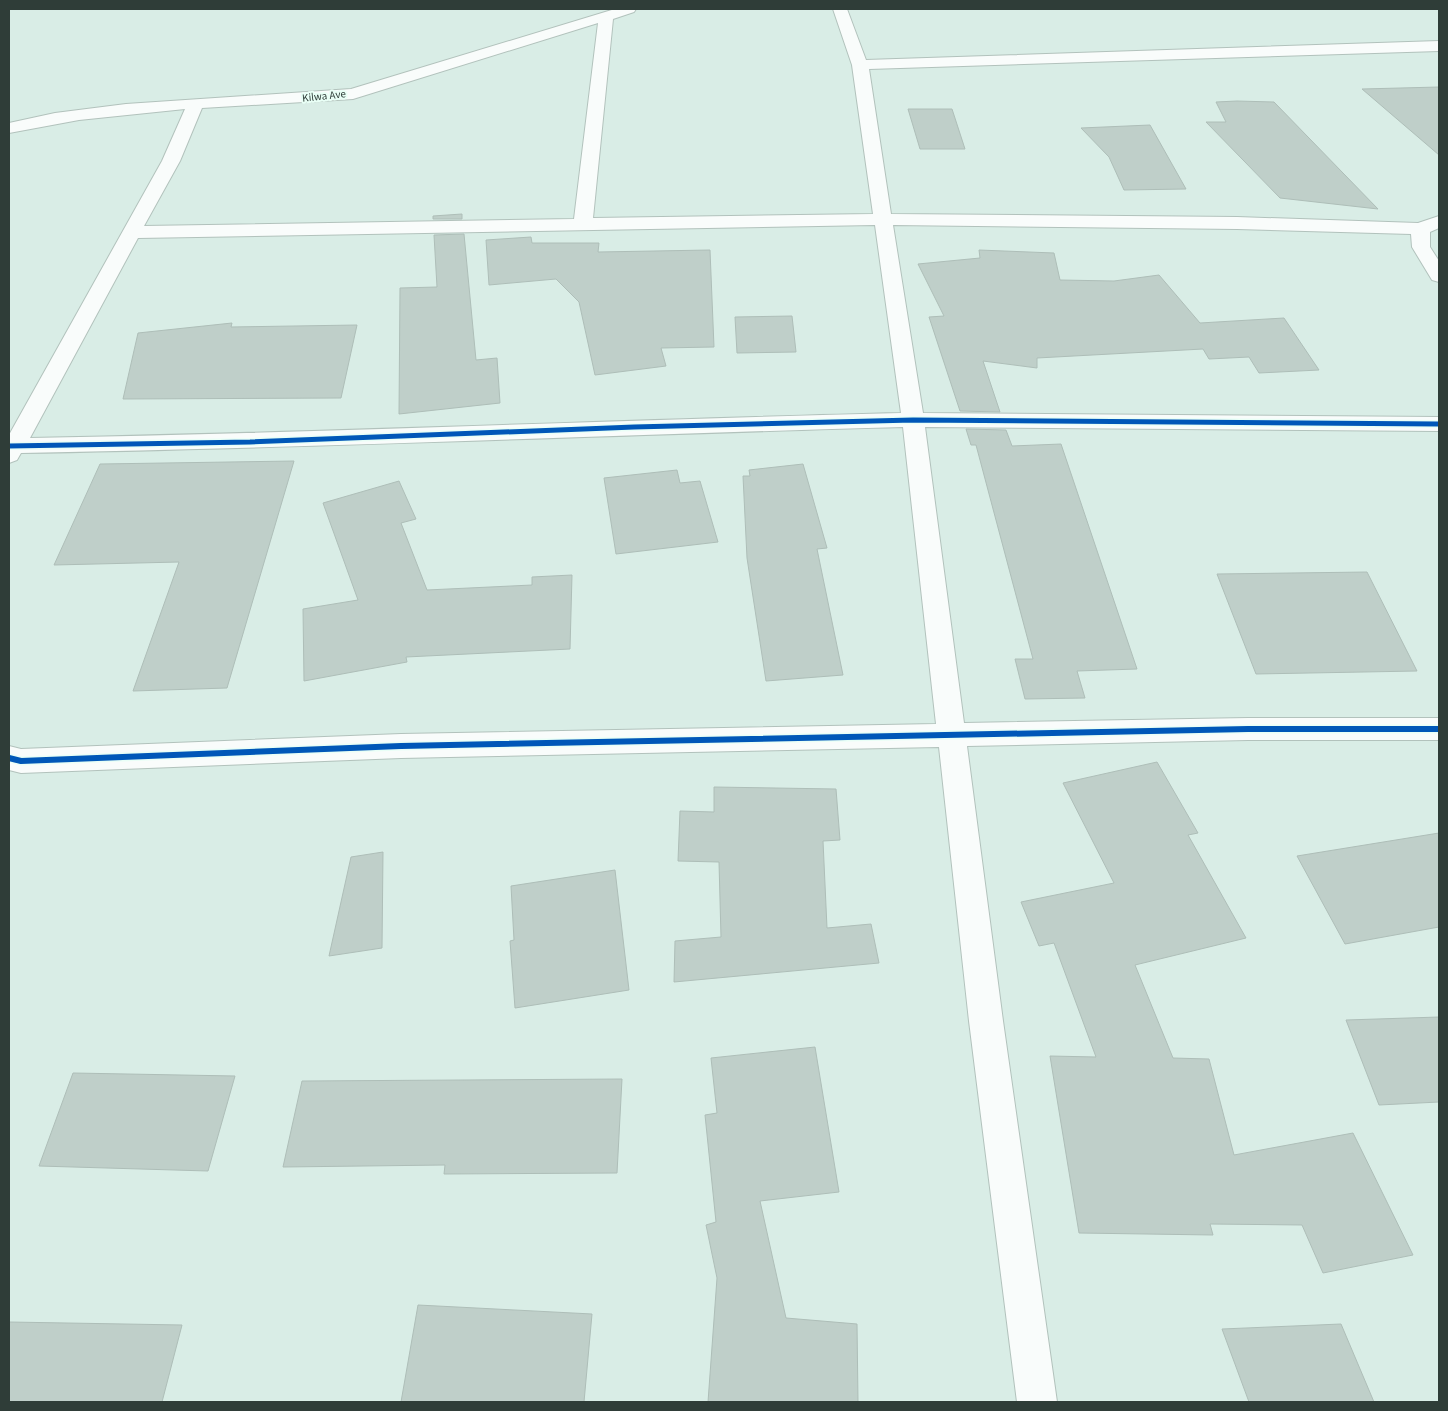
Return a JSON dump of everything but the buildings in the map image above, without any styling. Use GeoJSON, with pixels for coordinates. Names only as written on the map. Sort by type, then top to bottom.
{"type":"FeatureCollection","features":[{"type":"Feature","properties":{"kind":"street","name":"Kilwa Ave"},"geometry":{"type":"LineString","coordinates":[[9,128],[118,110],[196,103],[323,98],[353,94],[629,9]]}},
{"type":"Feature","properties":{"kind":"street"},"geometry":{"type":"LineString","coordinates":[[840,9],[860,65],[913,420],[986,1022],[1037,1402]]}},
{"type":"Feature","properties":{"kind":"street"},"geometry":{"type":"LineString","coordinates":[[583,224],[606,16]]}},
{"type":"Feature","properties":{"kind":"street"},"geometry":{"type":"LineString","coordinates":[[860,65],[1439,46]]}},
{"type":"Feature","properties":{"kind":"street"},"geometry":{"type":"LineString","coordinates":[[10,449],[171,161],[196,103]]}},
{"type":"Feature","properties":{"kind":"street"},"geometry":{"type":"LineString","coordinates":[[132,232],[884,218],[1237,223],[1420,230],[1439,221]]}},
{"type":"Feature","properties":{"kind":"street"},"geometry":{"type":"LineString","coordinates":[[1420,230],[1421,247],[1439,276]]}},
{"type":"Feature","properties":{"kind":"street"},"geometry":{"type":"LineString","coordinates":[[10,449],[634,427],[913,420],[1439,424]]}},
{"type":"Feature","properties":{"kind":"street"},"geometry":{"type":"LineString","coordinates":[[9,758],[21,761],[401,746],[1248,729],[1439,729]]}},
{"type":"Feature","properties":{"kind":"cycle path"},"geometry":{"type":"LineString","coordinates":[[9,446],[250,442],[634,427],[913,420],[1439,424]]}},
{"type":"Feature","properties":{"kind":"cycle path"},"geometry":{"type":"LineString","coordinates":[[9,758],[21,761],[401,746],[1248,729],[1439,729]]}}]}
